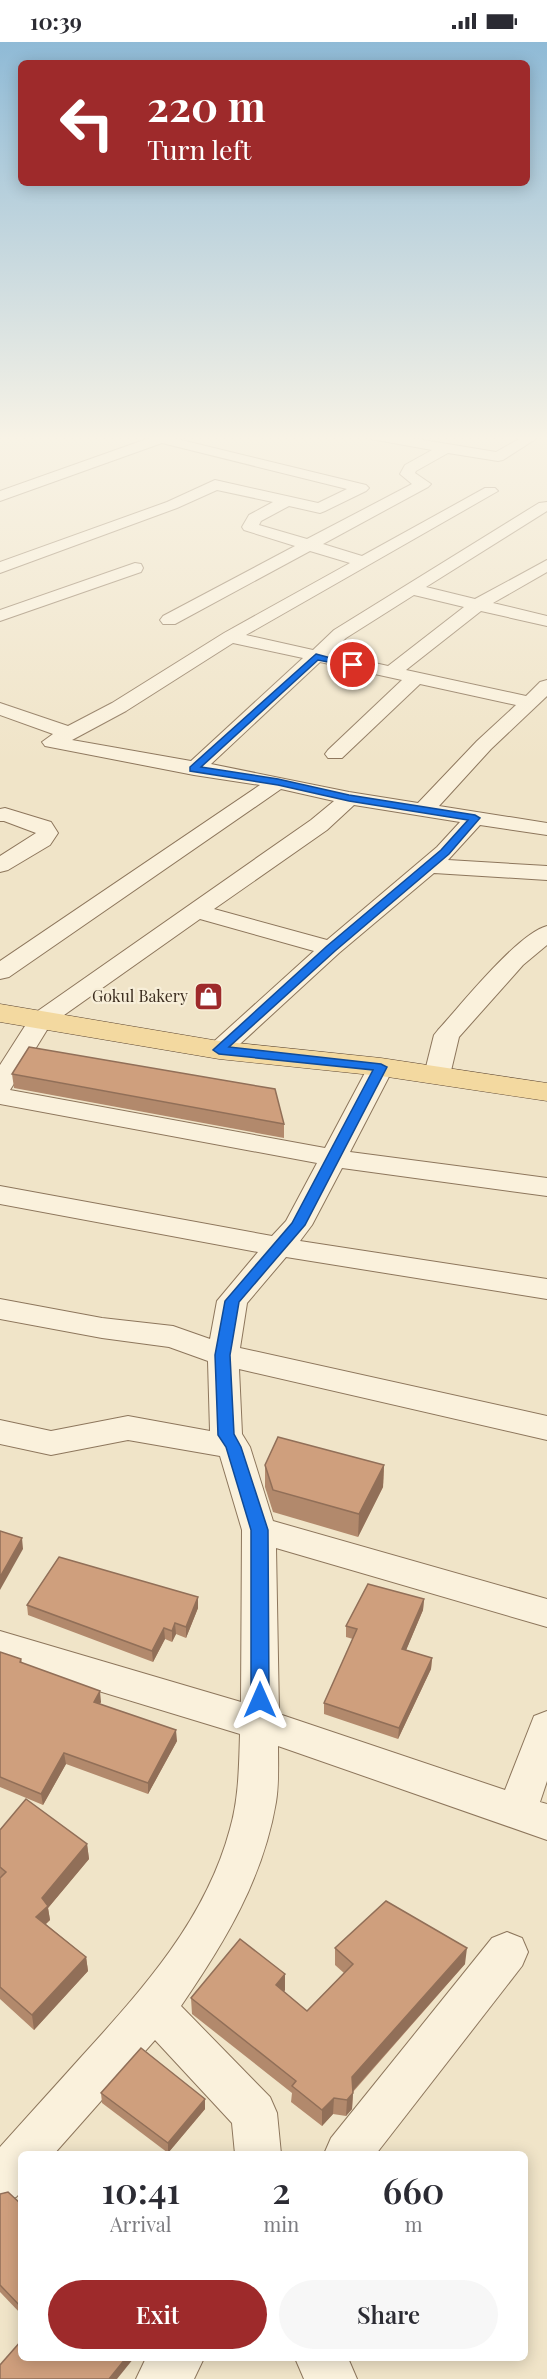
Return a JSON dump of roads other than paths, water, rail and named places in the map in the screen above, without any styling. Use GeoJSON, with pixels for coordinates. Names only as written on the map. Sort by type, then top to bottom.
{"type":"FeatureCollection","features":[{"type":"Feature","properties":{"kind":"main road"},"geometry":{"type":"LineString","coordinates":[[0,1013],[219,1050],[381,1067],[547,1092]]}},
{"type":"Feature","properties":{"kind":"street"},"geometry":{"type":"LineString","coordinates":[[0,568],[66,544]]}},
{"type":"Feature","properties":{"kind":"street"},"geometry":{"type":"LineString","coordinates":[[302,544],[364,562]]}},
{"type":"Feature","properties":{"kind":"street"},"geometry":{"type":"LineString","coordinates":[[169,620],[312,544]]}},
{"type":"Feature","properties":{"kind":"street"},"geometry":{"type":"LineString","coordinates":[[396,544],[230,636],[119,707],[52,742],[194,769],[278,782],[349,798],[543,828],[530,877],[429,866]]}},
{"type":"Feature","properties":{"kind":"street"},"geometry":{"type":"LineString","coordinates":[[194,769],[340,634],[482,544]]}},
{"type":"Feature","properties":{"kind":"street"},"geometry":{"type":"LineString","coordinates":[[0,550],[25,559]]}},
{"type":"Feature","properties":{"kind":"street"},"geometry":{"type":"LineString","coordinates":[[390,673],[477,604],[547,565]]}},
{"type":"Feature","properties":{"kind":"street"},"geometry":{"type":"LineString","coordinates":[[0,616],[135,568]]}},
{"type":"Feature","properties":{"kind":"street"},"geometry":{"type":"LineString","coordinates":[[411,589],[547,621]]}},
{"type":"Feature","properties":{"kind":"street"},"geometry":{"type":"LineString","coordinates":[[230,636],[316,657],[528,702]]}},
{"type":"Feature","properties":{"kind":"street"},"geometry":{"type":"LineString","coordinates":[[335,754],[415,678]]}},
{"type":"Feature","properties":{"kind":"street"},"geometry":{"type":"LineString","coordinates":[[424,809],[484,745],[547,686]]}},
{"type":"Feature","properties":{"kind":"street"},"geometry":{"type":"LineString","coordinates":[[0,709],[70,733]]}},
{"type":"Feature","properties":{"kind":"street"},"geometry":{"type":"LineString","coordinates":[[0,972],[278,782]]}},
{"type":"Feature","properties":{"kind":"street"},"geometry":{"type":"LineString","coordinates":[[0,1085],[40,1020],[319,825],[349,798]]}},
{"type":"Feature","properties":{"kind":"street"},"geometry":{"type":"LineString","coordinates":[[0,815],[5,814],[43,827],[48,833],[42,840],[0,866]]}},
{"type":"Feature","properties":{"kind":"street"},"geometry":{"type":"LineString","coordinates":[[219,1050],[331,948],[445,852],[475,818]]}},
{"type":"Feature","properties":{"kind":"street"},"geometry":{"type":"LineString","coordinates":[[196,911],[331,948]]}},
{"type":"Feature","properties":{"kind":"street"},"geometry":{"type":"LineString","coordinates":[[437,1075],[447,1035],[515,960],[547,933]]}},
{"type":"Feature","properties":{"kind":"street"},"geometry":{"type":"LineString","coordinates":[[27,2151],[154,2008],[202,1940],[223,1904],[238,1866],[257,1799],[260,1724],[259,1530],[234,1447],[226,1435],[223,1355],[232,1301],[298,1225],[381,1067]]}},
{"type":"Feature","properties":{"kind":"street"},"geometry":{"type":"LineString","coordinates":[[0,1096],[333,1158],[547,1187]]}},
{"type":"Feature","properties":{"kind":"street"},"geometry":{"type":"LineString","coordinates":[[0,1195],[279,1247],[547,1289]]}},
{"type":"Feature","properties":{"kind":"street"},"geometry":{"type":"LineString","coordinates":[[0,1309],[102,1328],[173,1337],[223,1355],[547,1428]]}},
{"type":"Feature","properties":{"kind":"street"},"geometry":{"type":"LineString","coordinates":[[0,1432],[51,1443],[128,1428],[234,1447]]}},
{"type":"Feature","properties":{"kind":"street"},"geometry":{"type":"LineString","coordinates":[[259,1530],[547,1613]]}},
{"type":"Feature","properties":{"kind":"street"},"geometry":{"type":"LineString","coordinates":[[0,1646],[260,1724],[532,1818],[547,1727]]}},
{"type":"Feature","properties":{"kind":"street"},"geometry":{"type":"LineString","coordinates":[[349,2151],[507,1952]]}},
{"type":"Feature","properties":{"kind":"street"},"geometry":{"type":"LineString","coordinates":[[154,2008],[254,2113],[258,2151]]}},
{"type":"Feature","properties":{"kind":"street"},"geometry":{"type":"LineString","coordinates":[[0,2181],[18,2161]]}},
{"type":"Feature","properties":{"kind":"street"},"geometry":{"type":"LineString","coordinates":[[161,2379],[176,2361]]}},
{"type":"Feature","properties":{"kind":"street"},"geometry":{"type":"LineString","coordinates":[[322,2361],[332,2379]]}},
{"type":"Feature","properties":{"kind":"place","name":"Gokul Bakery"},"geometry":{"type":"Point","coordinates":[209,996]}}]}
